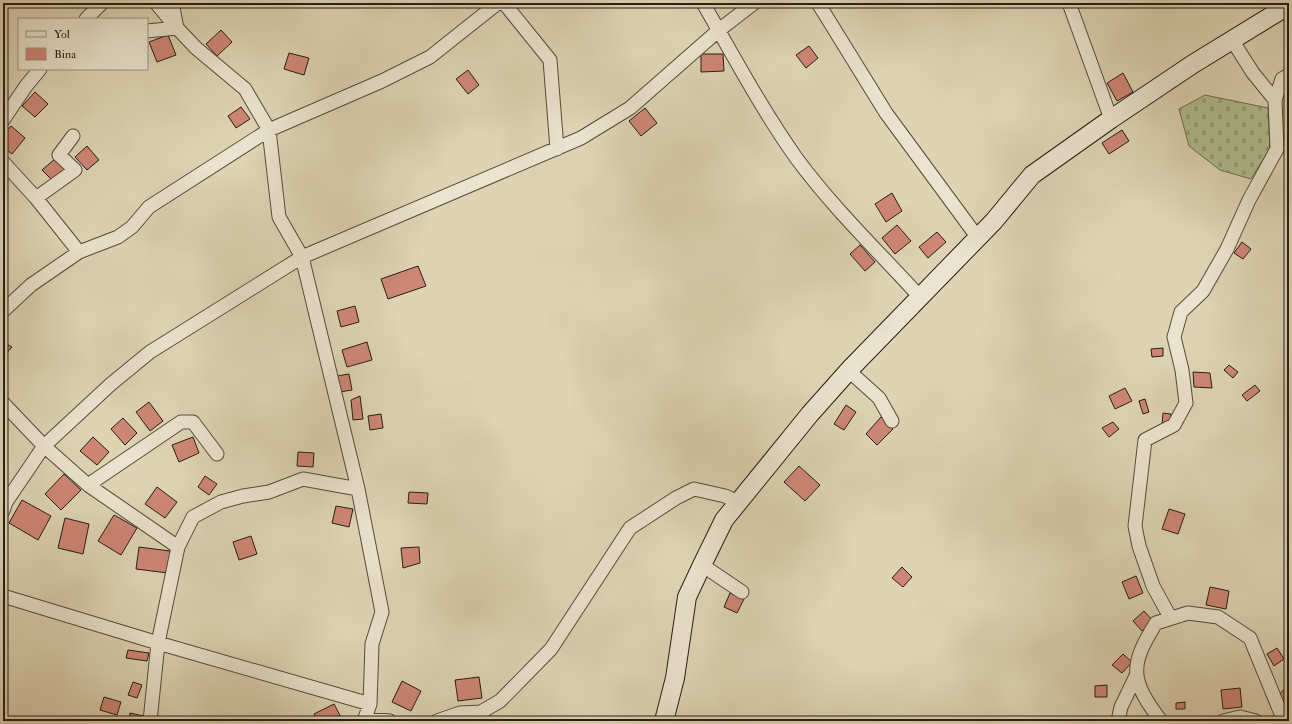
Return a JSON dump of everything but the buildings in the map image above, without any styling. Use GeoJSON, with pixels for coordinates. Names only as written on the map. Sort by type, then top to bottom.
{"type":"FeatureCollection","features":[{"type":"Feature","properties":{"kind":"street"},"geometry":{"type":"LineString","coordinates":[[87,18],[102,3]]}},
{"type":"Feature","properties":{"kind":"street"},"geometry":{"type":"LineString","coordinates":[[156,3],[196,48],[245,89],[269,130],[279,217],[302,257],[328,359],[358,489],[382,612],[372,644],[370,704],[364,720],[390,721]]}},
{"type":"Feature","properties":{"kind":"street"},"geometry":{"type":"LineString","coordinates":[[172,3],[177,28]]}},
{"type":"Feature","properties":{"kind":"street"},"geometry":{"type":"LineString","coordinates":[[3,311],[31,286],[79,252],[118,237],[132,227],[149,207],[269,130],[382,81],[430,57],[498,3]]}},
{"type":"Feature","properties":{"kind":"street"},"geometry":{"type":"LineString","coordinates":[[504,3],[550,60],[557,149]]}},
{"type":"Feature","properties":{"kind":"street"},"geometry":{"type":"LineString","coordinates":[[703,3],[757,98],[798,159],[839,211],[920,297]]}},
{"type":"Feature","properties":{"kind":"street"},"geometry":{"type":"LineString","coordinates":[[3,512],[6,502],[44,446],[111,384],[150,352],[302,257],[581,138],[630,108],[719,30],[754,3]]}},
{"type":"Feature","properties":{"kind":"street"},"geometry":{"type":"LineString","coordinates":[[818,3],[886,112],[978,238]]}},
{"type":"Feature","properties":{"kind":"street"},"geometry":{"type":"LineString","coordinates":[[1069,3],[1110,119]]}},
{"type":"Feature","properties":{"kind":"street"},"geometry":{"type":"LineString","coordinates":[[664,721],[675,678],[688,597],[702,565],[724,520],[810,414],[849,371],[994,222],[1032,175],[1110,119],[1289,5]]}},
{"type":"Feature","properties":{"kind":"street"},"geometry":{"type":"LineString","coordinates":[[148,31],[177,28]]}},
{"type":"Feature","properties":{"kind":"street"},"geometry":{"type":"LineString","coordinates":[[1232,40],[1253,73],[1274,100]]}},
{"type":"Feature","properties":{"kind":"street"},"geometry":{"type":"LineString","coordinates":[[3,120],[26,86],[39,70]]}},
{"type":"Feature","properties":{"kind":"street"},"geometry":{"type":"LineString","coordinates":[[1170,617],[1153,586],[1139,546],[1135,526],[1145,440],[1174,425],[1186,403],[1182,370],[1174,337],[1181,312],[1203,290],[1227,249],[1249,200],[1277,150],[1274,100],[1282,79],[1289,75]]}},
{"type":"Feature","properties":{"kind":"street"},"geometry":{"type":"LineString","coordinates":[[36,198],[75,170],[60,155],[73,136]]}},
{"type":"Feature","properties":{"kind":"street"},"geometry":{"type":"LineString","coordinates":[[3,162],[36,198],[79,252]]}},
{"type":"Feature","properties":{"kind":"street"},"geometry":{"type":"LineString","coordinates":[[849,371],[879,398],[892,421]]}},
{"type":"Feature","properties":{"kind":"street"},"geometry":{"type":"LineString","coordinates":[[3,403],[44,446],[88,485],[178,547]]}},
{"type":"Feature","properties":{"kind":"street"},"geometry":{"type":"LineString","coordinates":[[88,485],[181,422],[193,422],[217,454]]}},
{"type":"Feature","properties":{"kind":"street"},"geometry":{"type":"LineString","coordinates":[[150,721],[158,643],[178,547],[194,516],[221,502],[243,496],[270,492],[304,479],[358,489]]}},
{"type":"Feature","properties":{"kind":"street"},"geometry":{"type":"LineString","coordinates":[[437,721],[460,713],[481,712],[500,701],[551,649],[630,528],[676,498],[694,489],[725,496],[738,502]]}},
{"type":"Feature","properties":{"kind":"street"},"geometry":{"type":"LineString","coordinates":[[702,565],[742,592]]}},
{"type":"Feature","properties":{"kind":"street"},"geometry":{"type":"LineString","coordinates":[[3,596],[158,643],[370,704]]}},
{"type":"Feature","properties":{"kind":"street"},"geometry":{"type":"LineString","coordinates":[[1160,721],[1147,703],[1136,676],[1136,660],[1156,623],[1170,617],[1188,613],[1218,617],[1250,638],[1282,716],[1282,721]]}},
{"type":"Feature","properties":{"kind":"street"},"geometry":{"type":"LineString","coordinates":[[1118,721],[1121,707],[1136,676]]}},
{"type":"Feature","properties":{"kind":"street"},"geometry":{"type":"LineString","coordinates":[[1223,721],[1240,717],[1256,721]]}},
{"type":"Feature","properties":{"kind":"green space"},"geometry":{"type":"Polygon","coordinates":[[[1205,95],[1268,108],[1270,148],[1251,179],[1220,170],[1189,146],[1179,109],[1205,95]]]}}]}
